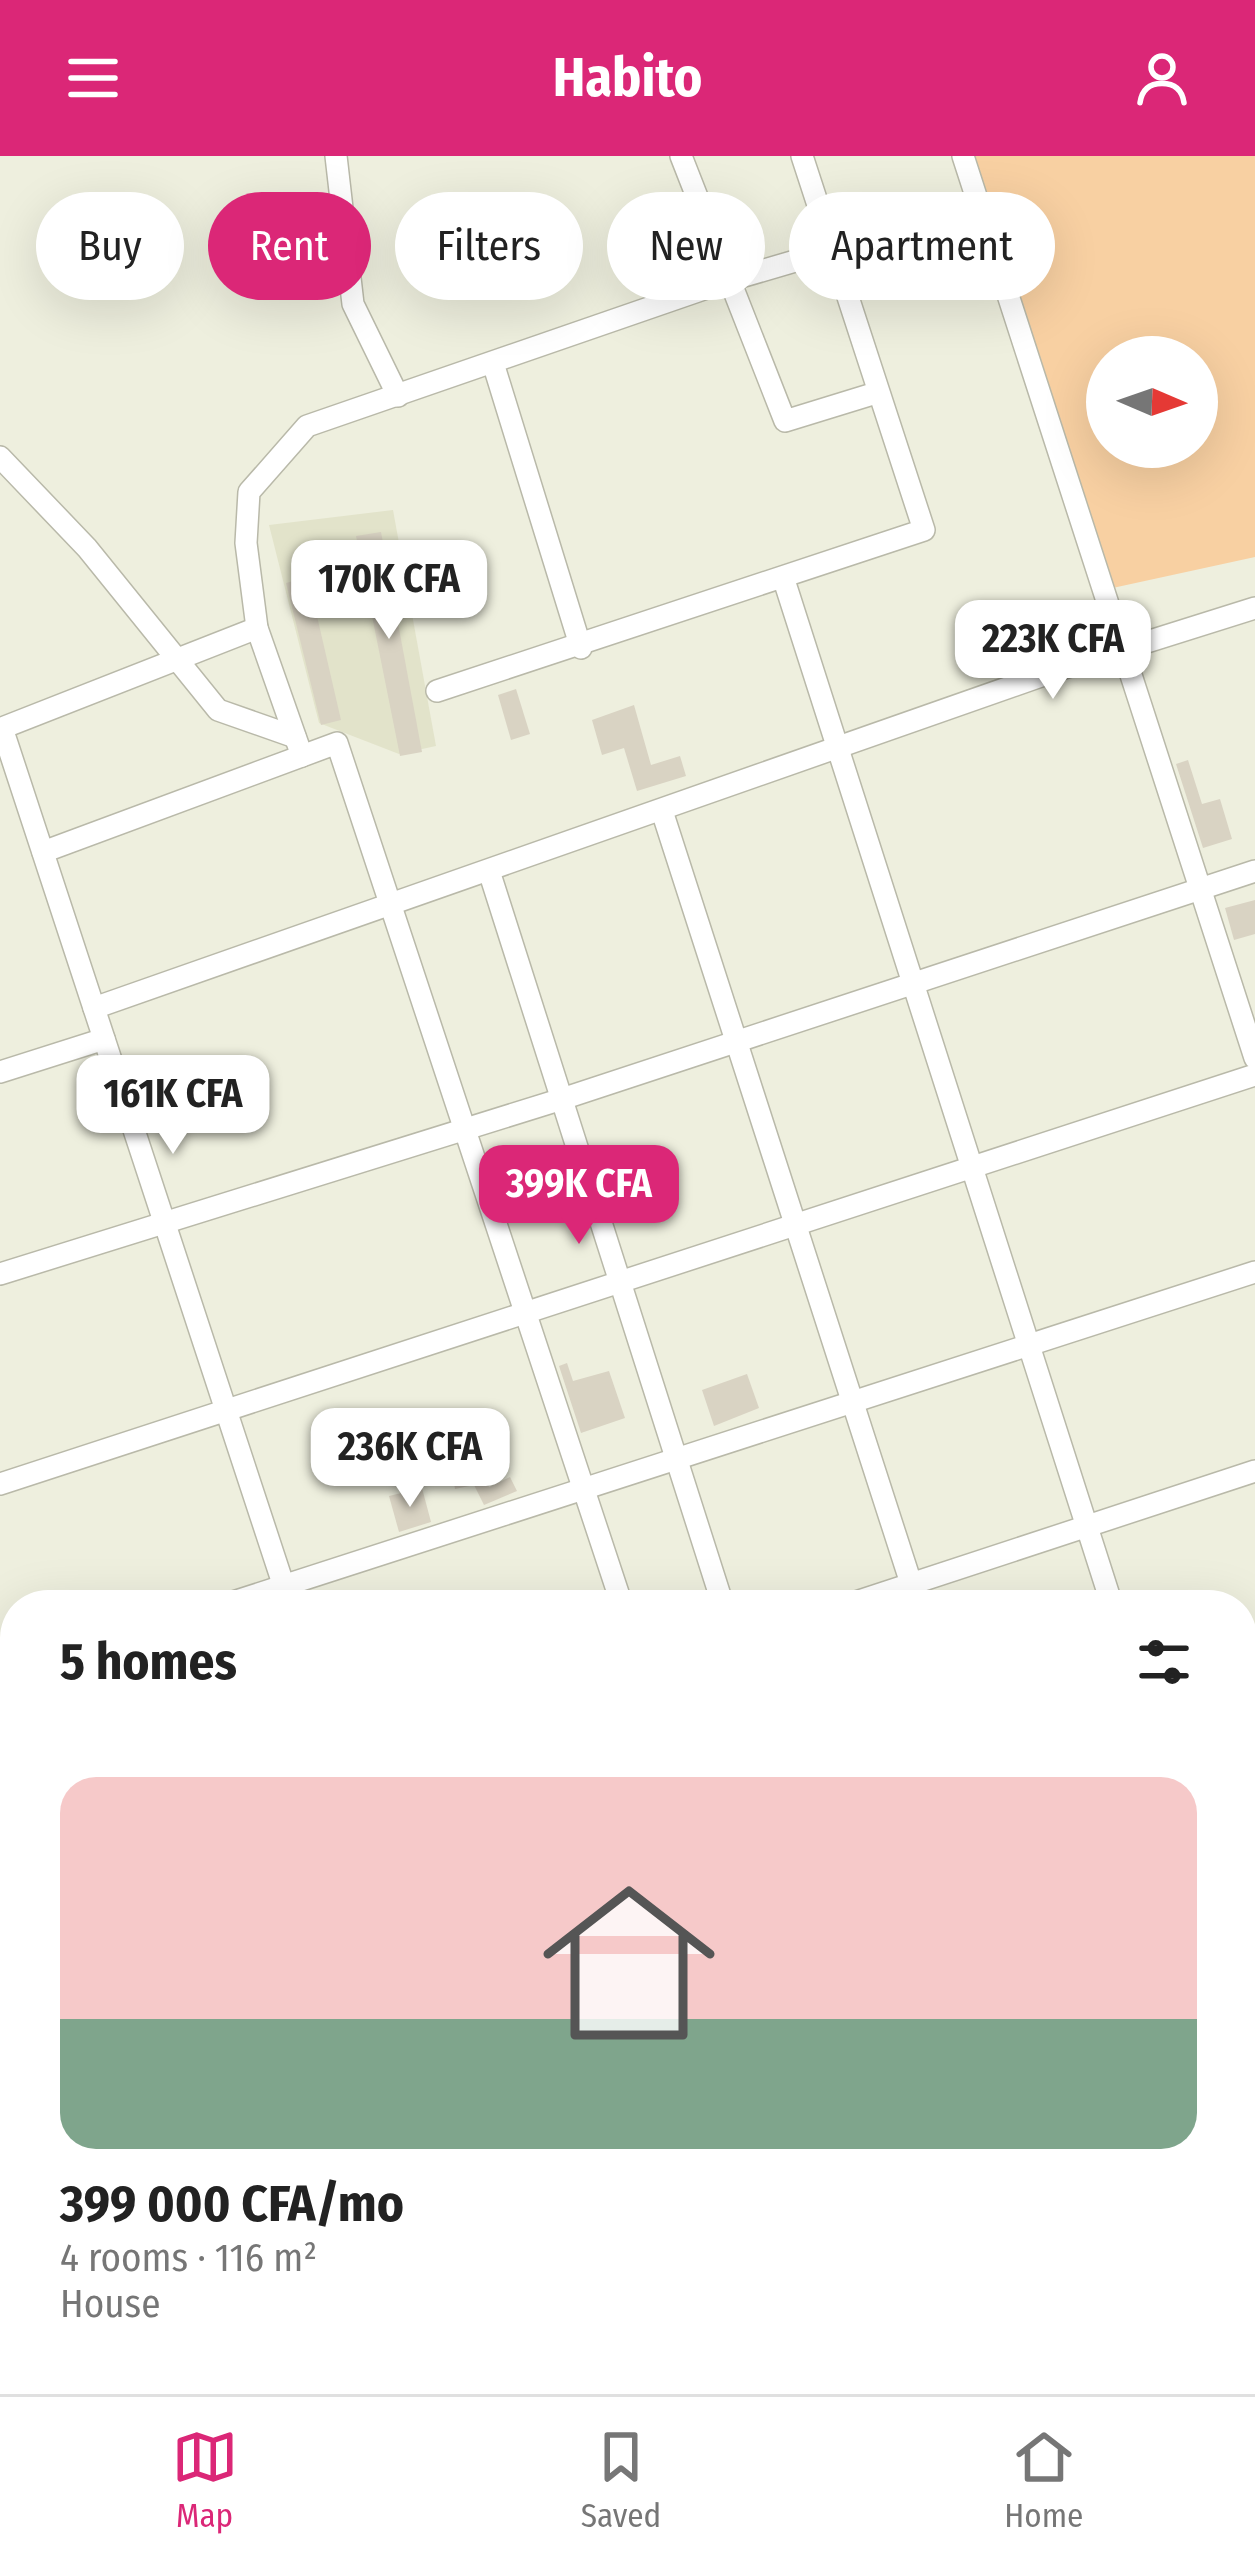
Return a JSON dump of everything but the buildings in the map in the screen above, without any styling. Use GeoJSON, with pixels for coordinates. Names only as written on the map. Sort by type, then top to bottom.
{"type":"FeatureCollection","features":[{"type":"Feature","properties":{"kind":"street"},"geometry":{"type":"LineString","coordinates":[[336,156],[353,304],[398,396]]}},
{"type":"Feature","properties":{"kind":"street"},"geometry":{"type":"LineString","coordinates":[[681,156],[695,192]]}},
{"type":"Feature","properties":{"kind":"street"},"geometry":{"type":"LineString","coordinates":[[802,156],[813,192]]}},
{"type":"Feature","properties":{"kind":"street"},"geometry":{"type":"LineString","coordinates":[[963,156],[974,192]]}},
{"type":"Feature","properties":{"kind":"street"},"geometry":{"type":"LineString","coordinates":[[298,747],[257,628],[245,543],[249,492],[307,426],[674,300]]}},
{"type":"Feature","properties":{"kind":"street"},"geometry":{"type":"LineString","coordinates":[[736,300],[785,421],[876,393]]}},
{"type":"Feature","properties":{"kind":"street"},"geometry":{"type":"LineString","coordinates":[[437,691],[581,648],[924,530],[847,300]]}},
{"type":"Feature","properties":{"kind":"street"},"geometry":{"type":"LineString","coordinates":[[1009,300],[1255,1058]]}},
{"type":"Feature","properties":{"kind":"street"},"geometry":{"type":"LineString","coordinates":[[493,363],[581,648]]}},
{"type":"Feature","properties":{"kind":"street"},"geometry":{"type":"LineString","coordinates":[[0,457],[181,658],[218,710],[298,747]]}},
{"type":"Feature","properties":{"kind":"street"},"geometry":{"type":"LineString","coordinates":[[784,580],[1107,1590]]}},
{"type":"Feature","properties":{"kind":"street"},"geometry":{"type":"LineString","coordinates":[[94,1008],[1122,650],[1255,608]]}},
{"type":"Feature","properties":{"kind":"street"},"geometry":{"type":"LineString","coordinates":[[257,628],[2,728],[6,758],[43,852],[285,1590]]}},
{"type":"Feature","properties":{"kind":"street"},"geometry":{"type":"LineString","coordinates":[[43,852],[298,747],[337,743],[617,1590]]}},
{"type":"Feature","properties":{"kind":"street"},"geometry":{"type":"LineString","coordinates":[[662,811],[914,1590]]}},
{"type":"Feature","properties":{"kind":"street"},"geometry":{"type":"LineString","coordinates":[[489,871],[718,1590]]}},
{"type":"Feature","properties":{"kind":"street"},"geometry":{"type":"LineString","coordinates":[[0,1274],[562,1099],[735,1038],[1255,871]]}},
{"type":"Feature","properties":{"kind":"street"},"geometry":{"type":"LineString","coordinates":[[0,1072],[104,1039]]}},
{"type":"Feature","properties":{"kind":"street"},"geometry":{"type":"LineString","coordinates":[[0,1484],[1255,1075]]}},
{"type":"Feature","properties":{"kind":"street"},"geometry":{"type":"LineString","coordinates":[[301,1590],[584,1489],[1255,1273]]}},
{"type":"Feature","properties":{"kind":"street"},"geometry":{"type":"LineString","coordinates":[[925,1590],[1086,1526],[1255,1472]]}},
{"type":"Feature","properties":{"kind":"shaded area"},"geometry":{"type":"Polygon","coordinates":[[[969,156],[1255,156],[1255,557],[1108,589],[1015,300],[1055,300],[1055,192],[981,192],[969,156]]]}},
{"type":"Feature","properties":{"kind":"shaded area"},"geometry":{"type":"Polygon","coordinates":[[[393,510],[436,746],[399,754],[319,723],[269,525],[393,510]]]}}]}
